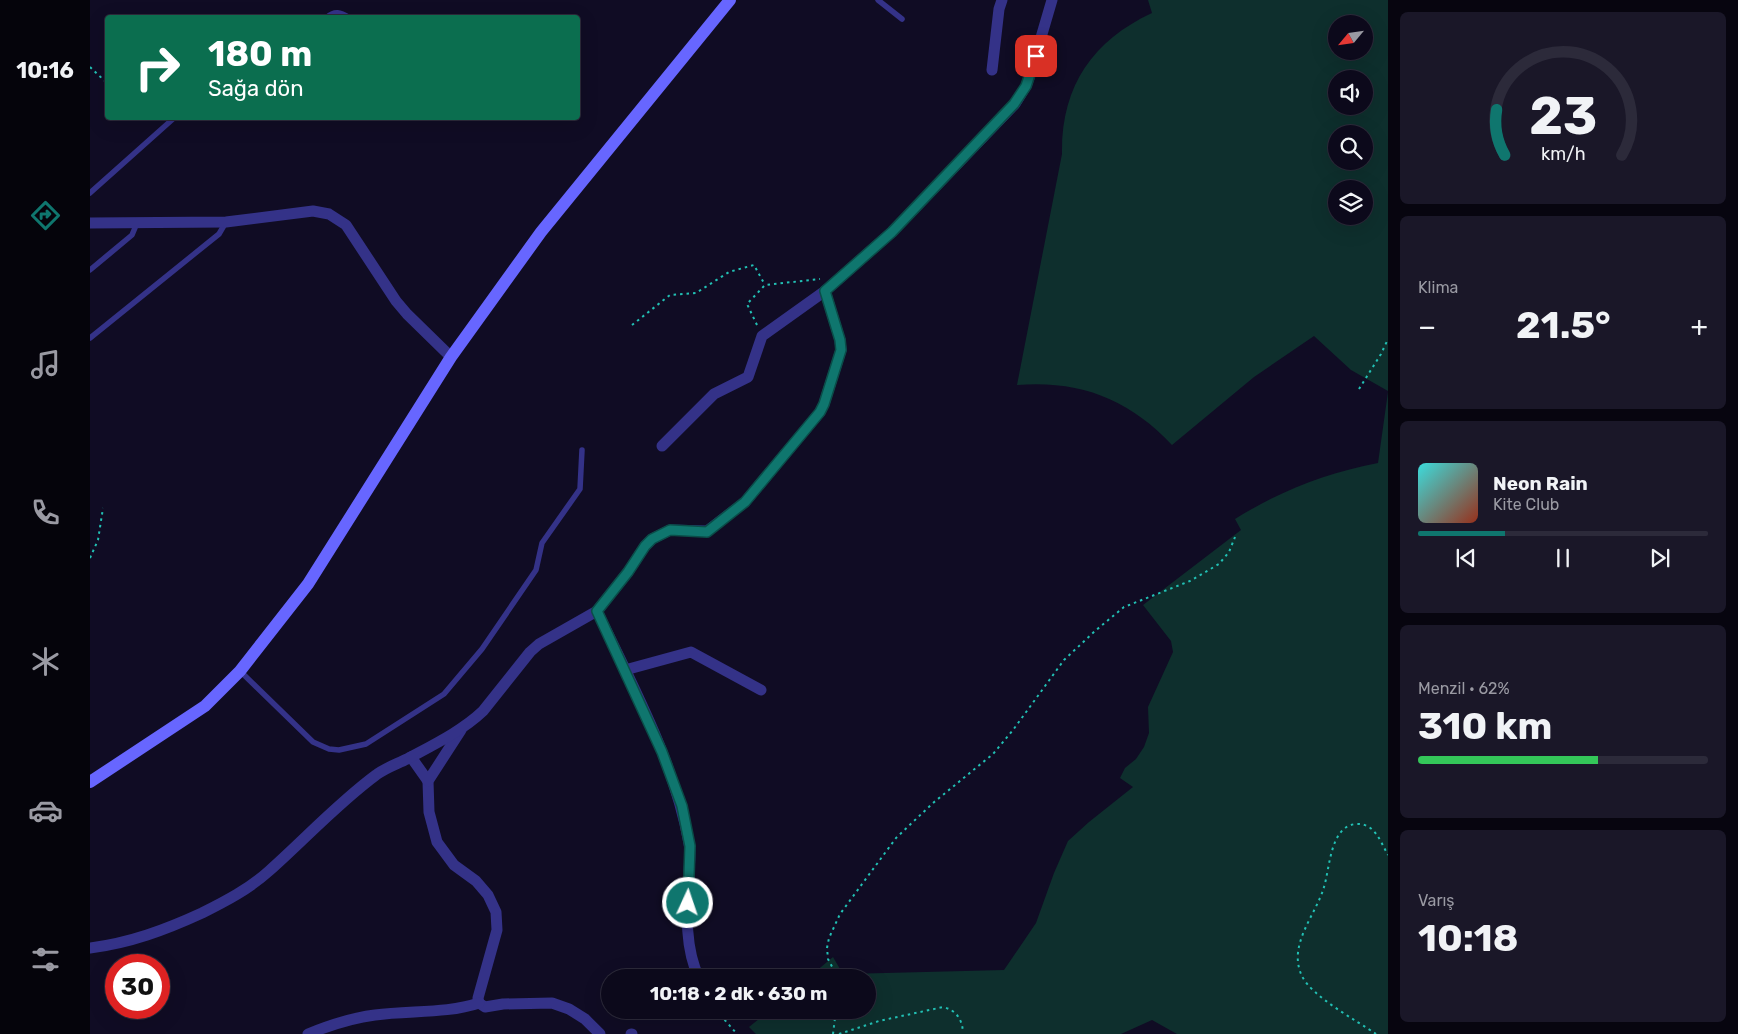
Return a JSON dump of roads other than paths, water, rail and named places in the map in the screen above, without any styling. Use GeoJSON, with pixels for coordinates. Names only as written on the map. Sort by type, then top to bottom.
{"type":"FeatureCollection","features":[{"type":"Feature","properties":{"kind":"street"},"geometry":{"type":"LineString","coordinates":[[90,782],[205,706],[240,672],[308,584],[451,357],[541,232],[730,0]]}},
{"type":"Feature","properties":{"kind":"street"},"geometry":{"type":"LineString","coordinates":[[992,70],[999,8],[1002,0]]}},
{"type":"Feature","properties":{"kind":"street"},"geometry":{"type":"LineString","coordinates":[[662,446],[714,394],[748,377],[762,336],[825,291],[892,232],[1014,104],[1023,91],[1030,75],[1052,0]]}},
{"type":"Feature","properties":{"kind":"street"},"geometry":{"type":"LineString","coordinates":[[90,223],[226,222],[312,211],[329,214],[338,218],[346,225],[396,301],[451,357]]}},
{"type":"Feature","properties":{"kind":"street"},"geometry":{"type":"LineString","coordinates":[[90,948],[118,944],[168,929],[230,899],[268,872],[348,797],[378,773],[462,728],[483,711],[530,652],[539,644],[597,611],[652,539],[670,530],[707,532],[745,502],[820,412],[841,350],[840,340],[825,291]]}},
{"type":"Feature","properties":{"kind":"street"},"geometry":{"type":"LineString","coordinates":[[597,611],[662,752],[682,806],[690,846],[687,923],[695,969]]}},
{"type":"Feature","properties":{"kind":"street"},"geometry":{"type":"LineString","coordinates":[[625,670],[691,652],[761,690]]}},
{"type":"Feature","properties":{"kind":"street"},"geometry":{"type":"LineString","coordinates":[[462,728],[428,781],[429,812],[438,842],[454,865],[476,881],[488,895],[496,912],[497,930],[478,998],[479,1003]]}},
{"type":"Feature","properties":{"kind":"street"},"geometry":{"type":"LineString","coordinates":[[410,757],[428,781]]}},
{"type":"Feature","properties":{"kind":"street"},"geometry":{"type":"LineString","coordinates":[[308,1034],[331,1024],[358,1017],[451,1009],[479,1003],[485,1007],[503,1004],[552,1003],[570,1009],[585,1019],[600,1034]]}},
{"type":"Feature","properties":{"kind":"lane"},"geometry":{"type":"LineString","coordinates":[[878,0],[902,19]]}},
{"type":"Feature","properties":{"kind":"lane"},"geometry":{"type":"LineString","coordinates":[[329,15],[337,12],[344,15]]}},
{"type":"Feature","properties":{"kind":"lane"},"geometry":{"type":"LineString","coordinates":[[90,193],[172,120]]}},
{"type":"Feature","properties":{"kind":"lane"},"geometry":{"type":"LineString","coordinates":[[90,338],[219,234],[226,222]]}},
{"type":"Feature","properties":{"kind":"lane"},"geometry":{"type":"LineString","coordinates":[[90,270],[132,234],[137,223]]}},
{"type":"Feature","properties":{"kind":"lane"},"geometry":{"type":"LineString","coordinates":[[240,672],[313,742],[329,749],[339,750],[366,744],[444,694],[482,649],[536,570],[542,543],[580,488],[582,450]]}}]}
